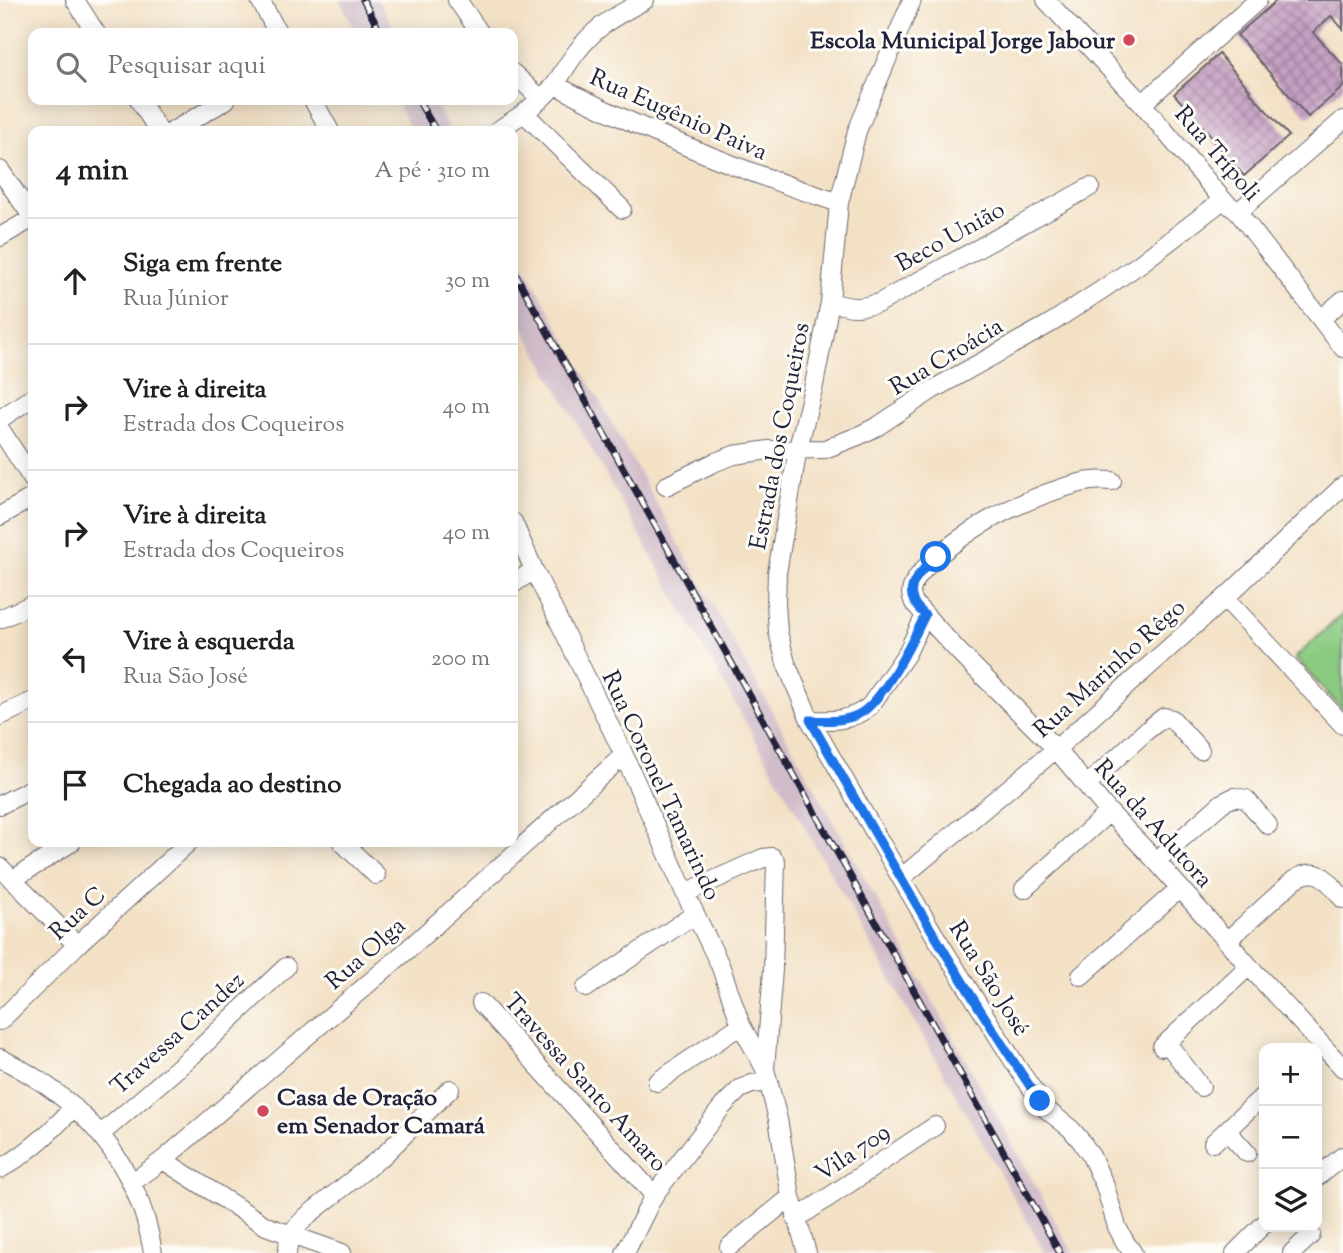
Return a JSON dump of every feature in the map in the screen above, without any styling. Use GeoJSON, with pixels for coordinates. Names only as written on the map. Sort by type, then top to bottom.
{"type":"FeatureCollection","features":[{"type":"Feature","properties":{"kind":"street"},"geometry":{"type":"LineString","coordinates":[[75,0],[93,28]]}},
{"type":"Feature","properties":{"kind":"street"},"geometry":{"type":"LineString","coordinates":[[260,0],[275,28]]}},
{"type":"Feature","properties":{"kind":"street"},"geometry":{"type":"LineString","coordinates":[[457,0],[477,28]]}},
{"type":"Feature","properties":{"kind":"street"},"geometry":{"type":"LineString","coordinates":[[555,85],[591,35],[645,0]]}},
{"type":"Feature","properties":{"kind":"street","name":"Estrada dos Coqueiros"},"geometry":{"type":"LineString","coordinates":[[810,720],[786,663],[778,632],[777,573],[798,449],[830,302],[839,203],[857,131],[912,0]]}},
{"type":"Feature","properties":{"kind":"street","name":"Rua Trípoli"},"geometry":{"type":"LineString","coordinates":[[1046,0],[1142,104],[1223,200],[1238,212],[1343,348]]}},
{"type":"Feature","properties":{"kind":"street"},"geometry":{"type":"LineString","coordinates":[[1142,104],[1258,0]]}},
{"type":"Feature","properties":{"kind":"street"},"geometry":{"type":"LineString","coordinates":[[518,78],[541,99]]}},
{"type":"Feature","properties":{"kind":"street","name":"Rua Eugênio Paiva"},"geometry":{"type":"LineString","coordinates":[[504,126],[524,113],[555,85],[731,165],[839,203]]}},
{"type":"Feature","properties":{"kind":"street"},"geometry":{"type":"LineString","coordinates":[[142,105],[156,126]]}},
{"type":"Feature","properties":{"kind":"street"},"geometry":{"type":"LineString","coordinates":[[182,126],[217,105]]}},
{"type":"Feature","properties":{"kind":"street"},"geometry":{"type":"LineString","coordinates":[[316,105],[327,126]]}},
{"type":"Feature","properties":{"kind":"street"},"geometry":{"type":"LineString","coordinates":[[524,113],[622,209]]}},
{"type":"Feature","properties":{"kind":"street"},"geometry":{"type":"LineString","coordinates":[[1238,212],[1343,120]]}},
{"type":"Feature","properties":{"kind":"street"},"geometry":{"type":"LineString","coordinates":[[0,170],[28,211]]}},
{"type":"Feature","properties":{"kind":"street","name":"Beco União"},"geometry":{"type":"LineString","coordinates":[[830,302],[849,308],[879,303],[1090,187]]}},
{"type":"Feature","properties":{"kind":"street","name":"Rua Croácia"},"geometry":{"type":"LineString","coordinates":[[666,486],[734,455],[760,451],[825,449],[878,426],[932,390],[1051,323],[1100,291],[1223,200]]}},
{"type":"Feature","properties":{"kind":"street"},"geometry":{"type":"LineString","coordinates":[[0,237],[28,221]]}},
{"type":"Feature","properties":{"kind":"street"},"geometry":{"type":"LineString","coordinates":[[1321,319],[1343,300]]}},
{"type":"Feature","properties":{"kind":"street"},"geometry":{"type":"LineString","coordinates":[[0,419],[28,400]]}},
{"type":"Feature","properties":{"kind":"street"},"geometry":{"type":"LineString","coordinates":[[0,429],[28,472]]}},
{"type":"Feature","properties":{"kind":"street"},"geometry":{"type":"LineString","coordinates":[[810,720],[849,718],[870,706],[907,653],[925,615],[914,603],[911,594],[914,581],[936,557],[1008,510],[1055,491],[1093,480],[1112,481]]}},
{"type":"Feature","properties":{"kind":"street","name":"Rua Marinho Rêgo"},"geometry":{"type":"LineString","coordinates":[[901,878],[1056,749],[1225,598],[1343,486]]}},
{"type":"Feature","properties":{"kind":"street"},"geometry":{"type":"LineString","coordinates":[[0,516],[28,500]]}},
{"type":"Feature","properties":{"kind":"street","name":"Rua Coronel Tamarindo"},"geometry":{"type":"LineString","coordinates":[[518,533],[624,755],[720,965],[741,1025],[767,1076]]}},
{"type":"Feature","properties":{"kind":"street"},"geometry":{"type":"LineString","coordinates":[[518,581],[534,570]]}},
{"type":"Feature","properties":{"kind":"street"},"geometry":{"type":"LineString","coordinates":[[1225,598],[1343,725]]}},
{"type":"Feature","properties":{"kind":"street"},"geometry":{"type":"LineString","coordinates":[[0,619],[28,606]]}},
{"type":"Feature","properties":{"kind":"street","name":"Rua da Adutora"},"geometry":{"type":"LineString","coordinates":[[925,615],[1056,749],[1314,1043]]}},
{"type":"Feature","properties":{"kind":"street"},"geometry":{"type":"LineString","coordinates":[[0,716],[28,703]]}},
{"type":"Feature","properties":{"kind":"street"},"geometry":{"type":"LineString","coordinates":[[1087,785],[1164,717],[1172,719],[1200,750]]}},
{"type":"Feature","properties":{"kind":"street","name":"Rua São José"},"geometry":{"type":"LineString","coordinates":[[810,720],[901,878],[1011,1059],[1047,1110],[1071,1129],[1091,1156],[1105,1186],[1117,1227],[1133,1253]]}},
{"type":"Feature","properties":{"kind":"street","name":"Rua Olga"},"geometry":{"type":"LineString","coordinates":[[133,1182],[163,1160],[405,952],[624,755]]}},
{"type":"Feature","properties":{"kind":"street"},"geometry":{"type":"LineString","coordinates":[[0,805],[28,791]]}},
{"type":"Feature","properties":{"kind":"street"},"geometry":{"type":"LineString","coordinates":[[1156,861],[1222,803],[1234,797],[1246,799],[1268,825]]}},
{"type":"Feature","properties":{"kind":"street"},"geometry":{"type":"LineString","coordinates":[[1024,889],[1110,812]]}},
{"type":"Feature","properties":{"kind":"street"},"geometry":{"type":"LineString","coordinates":[[62,847],[6,874],[77,945]]}},
{"type":"Feature","properties":{"kind":"street","name":"Rua C"},"geometry":{"type":"LineString","coordinates":[[0,1021],[183,847]]}},
{"type":"Feature","properties":{"kind":"street"},"geometry":{"type":"LineString","coordinates":[[346,847],[376,876]]}},
{"type":"Feature","properties":{"kind":"street"},"geometry":{"type":"LineString","coordinates":[[685,893],[763,858],[772,857],[776,862],[767,1076],[778,1119],[791,1197],[807,1253]]}},
{"type":"Feature","properties":{"kind":"street"},"geometry":{"type":"LineString","coordinates":[[1227,941],[1294,880],[1306,874],[1320,874],[1343,899]]}},
{"type":"Feature","properties":{"kind":"street"},"geometry":{"type":"LineString","coordinates":[[1081,976],[1180,888]]}},
{"type":"Feature","properties":{"kind":"street"},"geometry":{"type":"LineString","coordinates":[[586,988],[695,915]]}},
{"type":"Feature","properties":{"kind":"street"},"geometry":{"type":"LineString","coordinates":[[1202,1087],[1165,1046],[1249,966]]}},
{"type":"Feature","properties":{"kind":"street","name":"Travessa Candez"},"geometry":{"type":"LineString","coordinates":[[101,1135],[194,1054],[286,967]]}},
{"type":"Feature","properties":{"kind":"street","name":"Travessa Santo Amaro"},"geometry":{"type":"LineString","coordinates":[[481,1003],[654,1195]]}},
{"type":"Feature","properties":{"kind":"street"},"geometry":{"type":"LineString","coordinates":[[657,1082],[741,1025]]}},
{"type":"Feature","properties":{"kind":"street","name":"Rua da Adutora"},"geometry":{"type":"LineString","coordinates":[[1322,1050],[1343,1068]]}},
{"type":"Feature","properties":{"kind":"street"},"geometry":{"type":"LineString","coordinates":[[0,1058],[29,1073],[74,1107],[101,1135],[133,1182],[146,1220],[153,1253]]}},
{"type":"Feature","properties":{"kind":"street"},"geometry":{"type":"LineString","coordinates":[[625,1253],[654,1195],[722,1107],[740,1088],[767,1076]]}},
{"type":"Feature","properties":{"kind":"street"},"geometry":{"type":"LineString","coordinates":[[287,1253],[289,1234],[325,1200],[384,1154],[450,1089]]}},
{"type":"Feature","properties":{"kind":"street"},"geometry":{"type":"LineString","coordinates":[[1213,1143],[1259,1100]]}},
{"type":"Feature","properties":{"kind":"street"},"geometry":{"type":"LineString","coordinates":[[0,1169],[35,1147],[74,1107]]}},
{"type":"Feature","properties":{"kind":"street","name":"Vila 709"},"geometry":{"type":"LineString","coordinates":[[796,1219],[934,1126]]}},
{"type":"Feature","properties":{"kind":"street"},"geometry":{"type":"LineString","coordinates":[[1227,1130],[1247,1153]]}},
{"type":"Feature","properties":{"kind":"street"},"geometry":{"type":"LineString","coordinates":[[1322,1173],[1343,1156]]}},
{"type":"Feature","properties":{"kind":"street"},"geometry":{"type":"LineString","coordinates":[[163,1160],[266,1226],[342,1253]]}},
{"type":"Feature","properties":{"kind":"street"},"geometry":{"type":"LineString","coordinates":[[729,1247],[791,1197]]}},
{"type":"Feature","properties":{"kind":"street"},"geometry":{"type":"LineString","coordinates":[[1235,1253],[1259,1229]]}},
{"type":"Feature","properties":{"kind":"street"},"geometry":{"type":"LineString","coordinates":[[1292,1253],[1311,1235]]}},
{"type":"Feature","properties":{"kind":"shaded area"},"geometry":{"type":"Polygon","coordinates":[[[339,0],[378,0],[393,28],[354,28],[339,0]]]}},
{"type":"Feature","properties":{"kind":"shaded area"},"geometry":{"type":"Polygon","coordinates":[[[398,105],[436,105],[447,126],[409,126],[398,105]]]}},
{"type":"Feature","properties":{"kind":"shaded area"},"geometry":{"type":"Polygon","coordinates":[[[518,254],[1073,1253],[1045,1253],[518,319],[518,254]]]}},
{"type":"Feature","properties":{"kind":"green space"},"geometry":{"type":"Polygon","coordinates":[[[1343,614],[1343,710],[1295,658],[1343,614]]]}},
{"type":"Feature","properties":{"kind":"building"},"geometry":{"type":"Polygon","coordinates":[[[1277,0],[1343,0],[1343,29],[1331,16],[1313,32],[1343,65],[1343,87],[1308,117],[1237,35],[1277,0]]]}},
{"type":"Feature","properties":{"kind":"building"},"geometry":{"type":"Polygon","coordinates":[[[1219,54],[1289,136],[1244,176],[1174,94],[1219,54]]]}},
{"type":"Feature","properties":{"kind":"railway"},"geometry":{"type":"LineString","coordinates":[[363,0],[378,28]]}},
{"type":"Feature","properties":{"kind":"railway"},"geometry":{"type":"LineString","coordinates":[[421,105],[433,126]]}},
{"type":"Feature","properties":{"kind":"railway"},"geometry":{"type":"LineString","coordinates":[[518,279],[1060,1253]]}},
{"type":"Feature","properties":{"kind":"place","name":"Escola Municipal Jorge Jabour"},"geometry":{"type":"Point","coordinates":[1129,40]}},
{"type":"Feature","properties":{"kind":"place","name":"Casa de Oração em Senador Camará"},"geometry":{"type":"Point","coordinates":[263,1111]}},
{"type":"Feature","properties":{"kind":"route"},"geometry":{"type":"LineString","coordinates":[[936,557],[914,581],[911,594],[914,603],[925,615],[907,653],[880,694],[863,712],[849,718],[810,720],[934,934],[1040,1101]]}}]}
